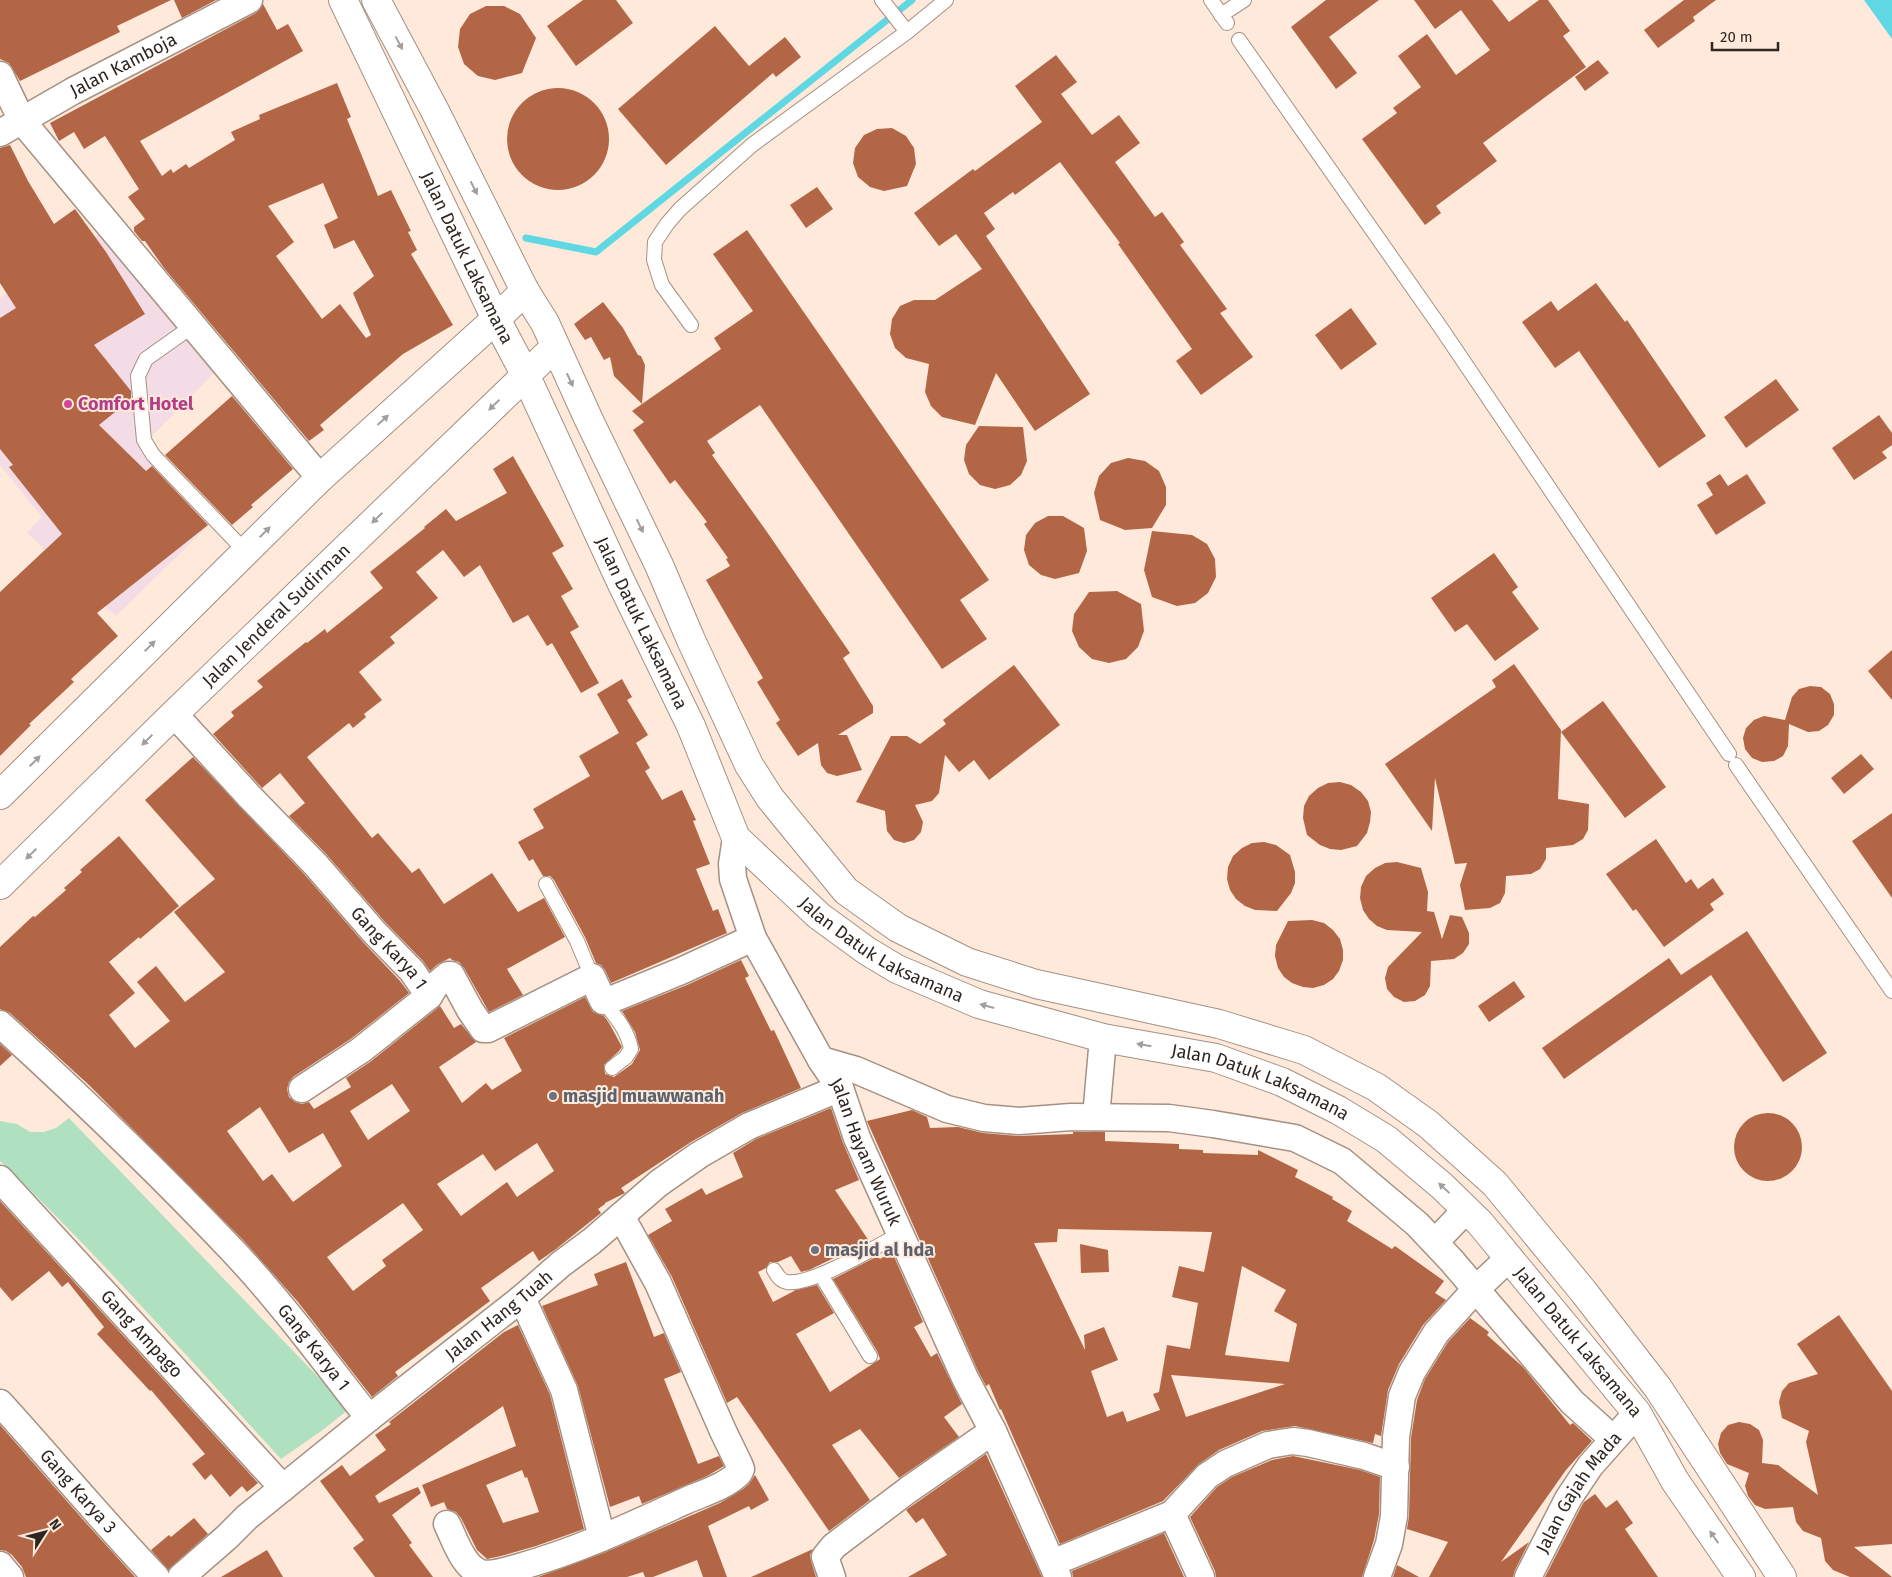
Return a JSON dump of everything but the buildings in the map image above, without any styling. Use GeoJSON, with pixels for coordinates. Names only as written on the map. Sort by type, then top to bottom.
{"type":"FeatureCollection","features":[{"type":"Feature","properties":{"kind":"main road","name":"Jalan Datuk Laksamana"},"geometry":{"type":"LineString","coordinates":[[343,0],[496,319],[525,374],[616,573],[691,726],[736,838],[819,916],[867,951],[897,969],[979,1004],[1103,1038],[1216,1058],[1282,1082],[1338,1110],[1386,1139],[1442,1186],[1510,1258],[1637,1413],[1675,1481],[1741,1577]]}},
{"type":"Feature","properties":{"kind":"main road","name":"Jalan Datuk Laksamana"},"geometry":{"type":"LineString","coordinates":[[376,0],[434,109],[525,291],[545,323],[659,565],[690,640],[749,765],[770,798],[846,891],[898,928],[967,962],[1036,984],[1228,1027],[1304,1050],[1376,1088],[1428,1124],[1495,1184],[1658,1388],[1782,1577]]}},
{"type":"Feature","properties":{"kind":"main road"},"geometry":{"type":"LineString","coordinates":[[0,795],[320,478],[525,291]]}},
{"type":"Feature","properties":{"kind":"main road","name":"Jalan Jenderal Sudirman"},"geometry":{"type":"LineString","coordinates":[[0,885],[174,714],[555,347]]}},
{"type":"Feature","properties":{"kind":"main road"},"geometry":{"type":"LineString","coordinates":[[1554,1314],[1582,1291]]}},
{"type":"Feature","properties":{"kind":"street","name":"Jalan Kamboja"},"geometry":{"type":"LineString","coordinates":[[11,127],[73,90],[249,0]]}},
{"type":"Feature","properties":{"kind":"street"},"geometry":{"type":"LineString","coordinates":[[0,75],[11,127],[194,325],[320,478]]}},
{"type":"Feature","properties":{"kind":"street","name":"Gang Karya 1"},"geometry":{"type":"LineString","coordinates":[[174,714],[249,796],[316,865],[374,932],[412,971],[429,996],[435,986],[448,975],[451,975],[481,1027],[485,1030],[592,977]]}},
{"type":"Feature","properties":{"kind":"street","name":"Jalan Hayam Wuruk"},"geometry":{"type":"LineString","coordinates":[[736,838],[732,864],[733,879],[753,938],[822,1060],[840,1088],[857,1138],[965,1378],[993,1431],[1055,1570]]}},
{"type":"Feature","properties":{"kind":"street"},"geometry":{"type":"LineString","coordinates":[[592,977],[603,1001],[672,975],[753,938]]}},
{"type":"Feature","properties":{"kind":"street"},"geometry":{"type":"LineString","coordinates":[[302,1089],[361,1050],[429,996]]}},
{"type":"Feature","properties":{"kind":"street","name":"Gang Karya 1"},"geometry":{"type":"LineString","coordinates":[[0,1024],[79,1096],[234,1252],[370,1418]]}},
{"type":"Feature","properties":{"kind":"street"},"geometry":{"type":"LineString","coordinates":[[1096,1117],[1103,1038]]}},
{"type":"Feature","properties":{"kind":"street"},"geometry":{"type":"LineString","coordinates":[[822,1060],[856,1070],[947,1109],[984,1118],[1019,1121],[1096,1117],[1168,1118],[1295,1138],[1342,1161],[1417,1224],[1476,1289],[1572,1402],[1613,1439]]}},
{"type":"Feature","properties":{"kind":"street","name":"Jalan Hang Tuah"},"geometry":{"type":"LineString","coordinates":[[181,1577],[247,1517],[522,1298],[659,1183],[749,1126],[840,1088]]}},
{"type":"Feature","properties":{"kind":"street","name":"Gang Ampago"},"geometry":{"type":"LineString","coordinates":[[0,1179],[283,1488]]}},
{"type":"Feature","properties":{"kind":"street"},"geometry":{"type":"LineString","coordinates":[[1435,1242],[1466,1210]]}},
{"type":"Feature","properties":{"kind":"street"},"geometry":{"type":"LineString","coordinates":[[447,1524],[470,1566],[483,1574],[502,1572],[553,1557],[602,1538],[717,1487],[735,1477],[740,1470],[658,1283],[621,1216]]}},
{"type":"Feature","properties":{"kind":"street"},"geometry":{"type":"LineString","coordinates":[[1377,1577],[1390,1544],[1394,1516],[1396,1437],[1402,1396],[1412,1372],[1436,1332],[1476,1289],[1510,1258]]}},
{"type":"Feature","properties":{"kind":"street"},"geometry":{"type":"LineString","coordinates":[[522,1298],[564,1390],[602,1538]]}},
{"type":"Feature","properties":{"kind":"street","name":"Gang Karya 3"},"geometry":{"type":"LineString","coordinates":[[0,1403],[118,1537],[156,1577]]}},
{"type":"Feature","properties":{"kind":"street","name":"Jalan Gajah Mada"},"geometry":{"type":"LineString","coordinates":[[1528,1577],[1568,1499],[1590,1466],[1637,1413]]}},
{"type":"Feature","properties":{"kind":"street"},"geometry":{"type":"LineString","coordinates":[[832,1577],[825,1557],[834,1546],[908,1490],[993,1431]]}},
{"type":"Feature","properties":{"kind":"street"},"geometry":{"type":"LineString","coordinates":[[1055,1570],[1172,1514],[1207,1476],[1225,1464],[1268,1445],[1293,1442],[1308,1443],[1364,1456],[1396,1467]]}},
{"type":"Feature","properties":{"kind":"street"},"geometry":{"type":"LineString","coordinates":[[1172,1514],[1200,1577]]}},
{"type":"Feature","properties":{"kind":"street"},"geometry":{"type":"LineString","coordinates":[[0,1565],[10,1577]]}},
{"type":"Feature","properties":{"kind":"lane"},"geometry":{"type":"LineString","coordinates":[[691,325],[662,285],[654,260],[655,242],[667,224],[680,209],[752,145],[904,27],[946,0]]}},
{"type":"Feature","properties":{"kind":"lane"},"geometry":{"type":"LineString","coordinates":[[1211,0],[1224,19],[1244,0]]}},
{"type":"Feature","properties":{"kind":"lane"},"geometry":{"type":"LineString","coordinates":[[883,1],[904,27]]}},
{"type":"Feature","properties":{"kind":"lane"},"geometry":{"type":"LineString","coordinates":[[1239,40],[1441,328],[1732,759],[1892,991]]}},
{"type":"Feature","properties":{"kind":"lane"},"geometry":{"type":"LineString","coordinates":[[194,325],[146,358],[142,366],[138,376],[144,440],[153,456],[246,551]]}},
{"type":"Feature","properties":{"kind":"lane"},"geometry":{"type":"LineString","coordinates":[[546,884],[577,941],[592,977]]}},
{"type":"Feature","properties":{"kind":"lane"},"geometry":{"type":"LineString","coordinates":[[603,1001],[620,1023],[630,1042],[631,1049],[626,1057],[612,1068]]}},
{"type":"Feature","properties":{"kind":"lane"},"geometry":{"type":"LineString","coordinates":[[774,1270],[781,1280],[788,1282],[821,1275],[900,1234]]}},
{"type":"Feature","properties":{"kind":"lane"},"geometry":{"type":"LineString","coordinates":[[821,1275],[870,1356]]}},
{"type":"Feature","properties":{"kind":"shaded area"},"geometry":{"type":"Polygon","coordinates":[[[99,234],[215,372],[148,440],[215,519],[116,616],[27,533],[42,517],[0,465],[0,298],[99,234]]]}},
{"type":"Feature","properties":{"kind":"green space"},"geometry":{"type":"Polygon","coordinates":[[[69,1118],[349,1409],[281,1459],[108,1270],[0,1161],[0,1121],[17,1124],[30,1132],[44,1132],[56,1128],[69,1118]]]}},
{"type":"Feature","properties":{"kind":"water"},"geometry":{"type":"Polygon","coordinates":[[[1864,0],[1892,0],[1892,39],[1864,0]]]}},
{"type":"Feature","properties":{"kind":"waterway"},"geometry":{"type":"LineString","coordinates":[[526,238],[596,252],[912,0]]}},
{"type":"Feature","properties":{"kind":"place","name":"Comfort Hotel"},"geometry":{"type":"Point","coordinates":[68,404]}},
{"type":"Feature","properties":{"kind":"place","name":"masjid muawwanah"},"geometry":{"type":"Point","coordinates":[553,1096]}},
{"type":"Feature","properties":{"kind":"place","name":"masjid al hda"},"geometry":{"type":"Point","coordinates":[815,1250]}}]}
